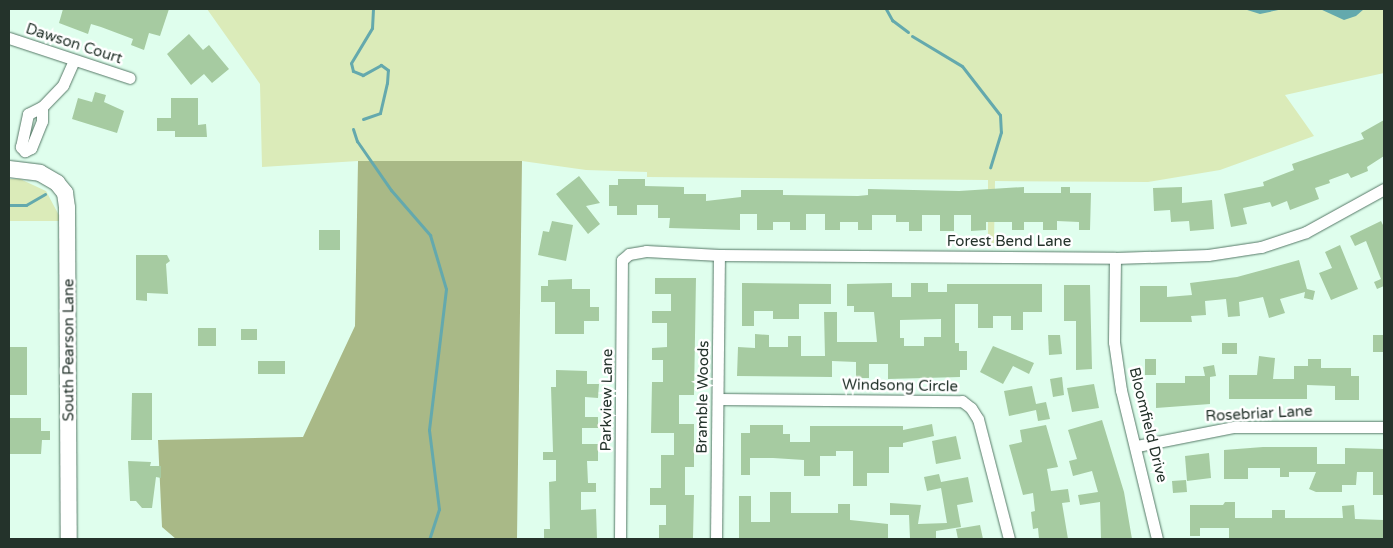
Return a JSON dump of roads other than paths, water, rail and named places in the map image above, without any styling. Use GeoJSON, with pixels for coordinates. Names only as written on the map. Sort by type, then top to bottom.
{"type":"FeatureCollection","features":[{"type":"Feature","properties":{"kind":"street","name":"Dawson Court"},"geometry":{"type":"LineString","coordinates":[[9,38],[130,78]]}},
{"type":"Feature","properties":{"kind":"street"},"geometry":{"type":"LineString","coordinates":[[11,170],[25,152],[21,147],[28,114],[42,107],[63,85],[74,60]]}},
{"type":"Feature","properties":{"kind":"street","name":"South Pearson Lane"},"geometry":{"type":"LineString","coordinates":[[11,170],[40,173],[57,183],[65,192],[67,208],[69,539]]}},
{"type":"Feature","properties":{"kind":"street","name":"Forest Bend Lane"},"geometry":{"type":"LineString","coordinates":[[622,260],[629,254],[646,250],[720,256],[1116,258],[1208,255],[1261,247],[1327,222],[1384,190]]}},
{"type":"Feature","properties":{"kind":"street","name":"Bramble Woods"},"geometry":{"type":"LineString","coordinates":[[716,539],[720,256]]}},
{"type":"Feature","properties":{"kind":"street","name":"Bloomfield Drive"},"geometry":{"type":"LineString","coordinates":[[1116,258],[1114,342],[1121,390],[1137,446],[1157,539]]}},
{"type":"Feature","properties":{"kind":"street","name":"Parkview Lane"},"geometry":{"type":"LineString","coordinates":[[620,539],[622,260]]}},
{"type":"Feature","properties":{"kind":"street","name":"Windsong Circle"},"geometry":{"type":"LineString","coordinates":[[718,399],[962,401],[971,408],[978,419],[1009,539]]}},
{"type":"Feature","properties":{"kind":"street","name":"Rosebriar Lane"},"geometry":{"type":"LineString","coordinates":[[1137,446],[1234,427],[1384,427]]}},
{"type":"Feature","properties":{"kind":"water"},"geometry":{"type":"Polygon","coordinates":[[[1244,9],[1283,9],[1260,14],[1244,9]]]}},
{"type":"Feature","properties":{"kind":"water"},"geometry":{"type":"Polygon","coordinates":[[[1320,9],[1364,9],[1356,16],[1344,20],[1320,9]]]}},
{"type":"Feature","properties":{"kind":"waterway"},"geometry":{"type":"LineString","coordinates":[[363,119],[380,113],[387,83],[388,70],[381,65],[363,75],[353,71],[351,63],[372,28],[373,9]]}},
{"type":"Feature","properties":{"kind":"waterway"},"geometry":{"type":"LineString","coordinates":[[886,9],[892,20],[908,32]]}},
{"type":"Feature","properties":{"kind":"waterway"},"geometry":{"type":"LineString","coordinates":[[912,36],[962,66],[1000,115],[1001,132],[990,167]]}},
{"type":"Feature","properties":{"kind":"waterway"},"geometry":{"type":"LineString","coordinates":[[353,129],[357,141],[391,190],[430,235],[446,289],[429,430],[439,509],[429,539]]}},
{"type":"Feature","properties":{"kind":"waterway"},"geometry":{"type":"LineString","coordinates":[[9,205],[26,205],[45,194]]}}]}
